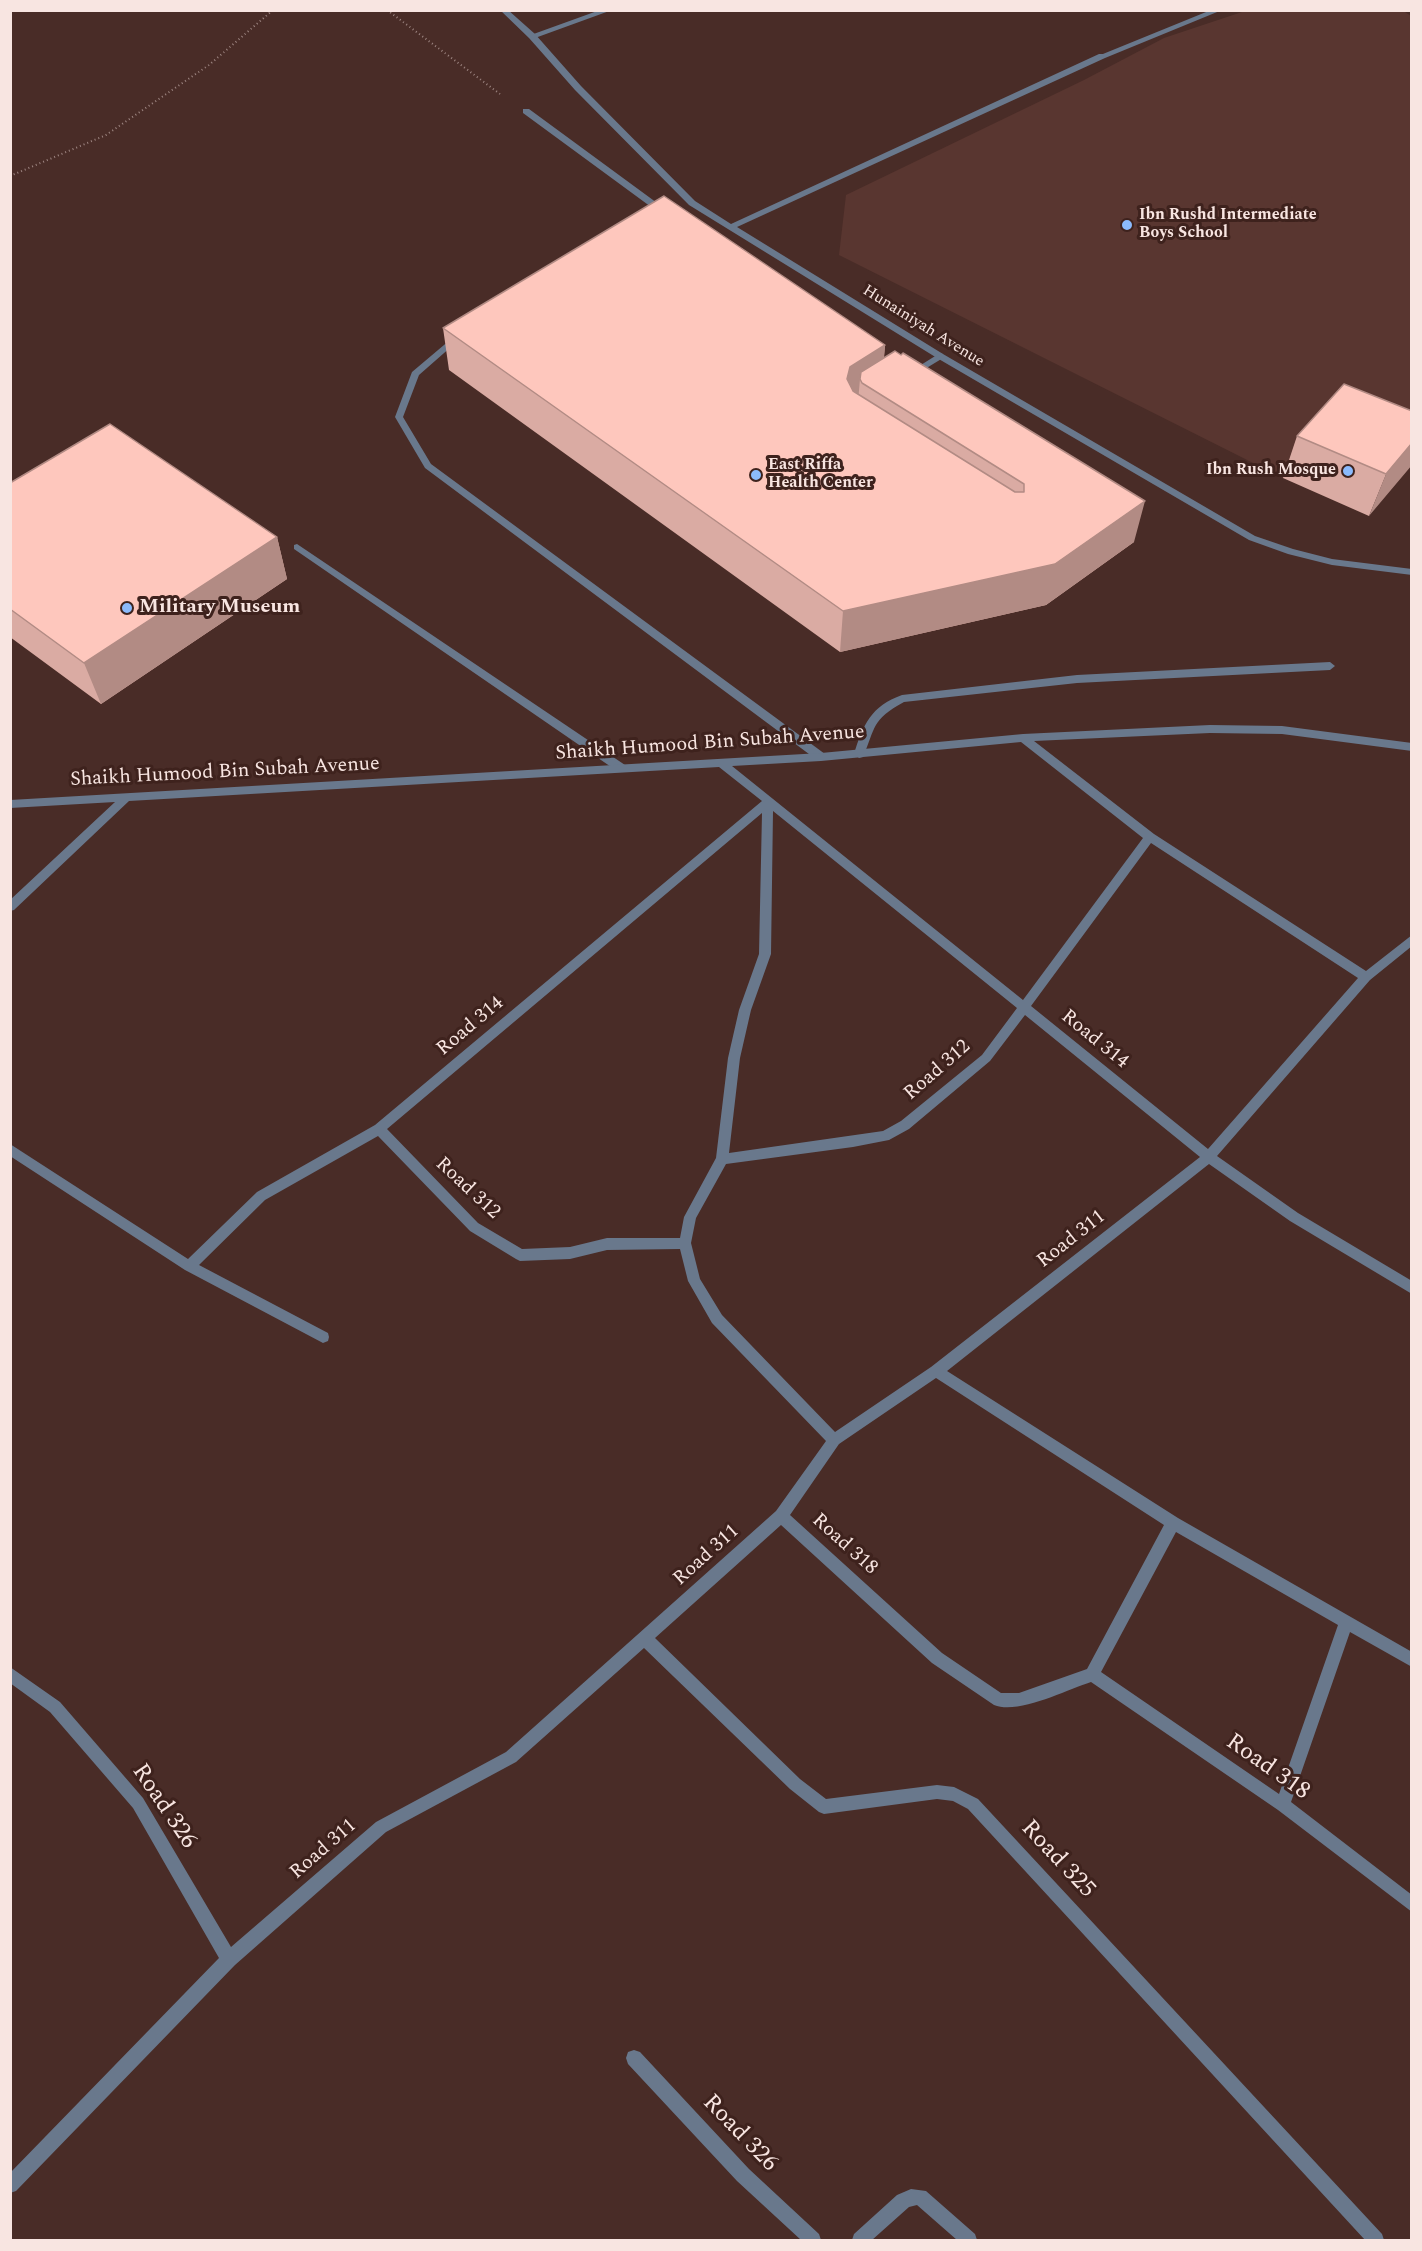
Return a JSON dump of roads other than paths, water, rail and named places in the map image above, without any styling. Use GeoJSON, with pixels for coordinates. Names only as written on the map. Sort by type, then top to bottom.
{"type":"FeatureCollection","features":[{"type":"Feature","properties":{"kind":"street","name":"Hunainiyah Avenue"},"geometry":{"type":"LineString","coordinates":[[504,10],[532,36],[593,103],[680,209],[731,227],[940,356],[1252,538],[1291,552],[1332,562],[1389,568],[1412,573]]}},
{"type":"Feature","properties":{"kind":"street"},"geometry":{"type":"LineString","coordinates":[[532,36],[609,10]]}},
{"type":"Feature","properties":{"kind":"street"},"geometry":{"type":"LineString","coordinates":[[731,227],[1102,56],[1219,10]]}},
{"type":"Feature","properties":{"kind":"street"},"geometry":{"type":"LineString","coordinates":[[526,111],[680,209],[658,222]]}},
{"type":"Feature","properties":{"kind":"street"},"geometry":{"type":"LineString","coordinates":[[470,327],[415,374],[399,417],[428,466],[820,757]]}},
{"type":"Feature","properties":{"kind":"street"},"geometry":{"type":"LineString","coordinates":[[906,377],[940,356]]}},
{"type":"Feature","properties":{"kind":"street"},"geometry":{"type":"LineString","coordinates":[[297,547],[621,768]]}},
{"type":"Feature","properties":{"kind":"street","name":"Hunainiyah Avenue"},"geometry":{"type":"LineString","coordinates":[[1389,568],[1412,567]]}},
{"type":"Feature","properties":{"kind":"street"},"geometry":{"type":"LineString","coordinates":[[859,754],[868,723],[884,708],[902,699],[1077,679],[1330,666]]}},
{"type":"Feature","properties":{"kind":"street","name":"Shaikh Humood Bin Subah Avenue"},"geometry":{"type":"LineString","coordinates":[[10,804],[820,757],[1023,738],[1210,729],[1282,729],[1412,747]]}},
{"type":"Feature","properties":{"kind":"street"},"geometry":{"type":"LineString","coordinates":[[1023,738],[1150,837],[1366,977]]}},
{"type":"Feature","properties":{"kind":"street","name":"Road 314"},"geometry":{"type":"LineString","coordinates":[[720,762],[1209,1158],[1294,1217],[1412,1288]]}},
{"type":"Feature","properties":{"kind":"street"},"geometry":{"type":"LineString","coordinates":[[10,907],[127,798]]}},
{"type":"Feature","properties":{"kind":"street"},"geometry":{"type":"LineString","coordinates":[[768,802],[765,954],[745,1010],[734,1058],[722,1159],[690,1217],[685,1243],[694,1281],[717,1319],[834,1440]]}},
{"type":"Feature","properties":{"kind":"street","name":"Road 314"},"geometry":{"type":"LineString","coordinates":[[189,1266],[261,1196],[379,1130],[768,802]]}},
{"type":"Feature","properties":{"kind":"street","name":"Road 312"},"geometry":{"type":"LineString","coordinates":[[722,1159],[885,1136],[905,1125],[986,1058],[1150,837]]}},
{"type":"Feature","properties":{"kind":"street","name":"Road 311"},"geometry":{"type":"LineString","coordinates":[[10,2185],[228,1959],[381,1827],[511,1757],[781,1516],[834,1440],[936,1371],[1209,1158],[1366,977],[1412,939]]}},
{"type":"Feature","properties":{"kind":"street","name":"Road 312"},"geometry":{"type":"LineString","coordinates":[[379,1130],[474,1227],[520,1254],[570,1253],[607,1244],[685,1243]]}},
{"type":"Feature","properties":{"kind":"street"},"geometry":{"type":"LineString","coordinates":[[10,1149],[189,1266],[323,1337]]}},
{"type":"Feature","properties":{"kind":"street"},"geometry":{"type":"LineString","coordinates":[[936,1371],[1173,1523],[1412,1660]]}},
{"type":"Feature","properties":{"kind":"street","name":"Road 318"},"geometry":{"type":"LineString","coordinates":[[781,1516],[937,1658],[999,1700],[1019,1700],[1092,1674],[1283,1805],[1412,1905]]}},
{"type":"Feature","properties":{"kind":"street"},"geometry":{"type":"LineString","coordinates":[[1092,1674],[1173,1523]]}},
{"type":"Feature","properties":{"kind":"street"},"geometry":{"type":"LineString","coordinates":[[1283,1805],[1346,1623]]}},
{"type":"Feature","properties":{"kind":"street","name":"Road 325"},"geometry":{"type":"LineString","coordinates":[[644,1638],[795,1784],[824,1807],[937,1792],[954,1794],[973,1804],[1376,2241]]}},
{"type":"Feature","properties":{"kind":"street","name":"Road 326"},"geometry":{"type":"LineString","coordinates":[[10,1674],[55,1707],[138,1803],[228,1959]]}},
{"type":"Feature","properties":{"kind":"street","name":"Road 326"},"geometry":{"type":"LineString","coordinates":[[634,2058],[743,2175],[813,2241]]}},
{"type":"Feature","properties":{"kind":"street"},"geometry":{"type":"LineString","coordinates":[[860,2241],[910,2197],[920,2197],[969,2241]]}},
{"type":"Feature","properties":{"kind":"place","name":"Ibn Rushd Intermediate Boys School"},"geometry":{"type":"Point","coordinates":[1127,225]}},
{"type":"Feature","properties":{"kind":"place","name":"Ibn Rush Mosque"},"geometry":{"type":"Point","coordinates":[1348,471]}},
{"type":"Feature","properties":{"kind":"place","name":"East Riffa Health Center"},"geometry":{"type":"Point","coordinates":[756,475]}},
{"type":"Feature","properties":{"kind":"place","name":"Military Museum"},"geometry":{"type":"Point","coordinates":[127,608]}}]}
